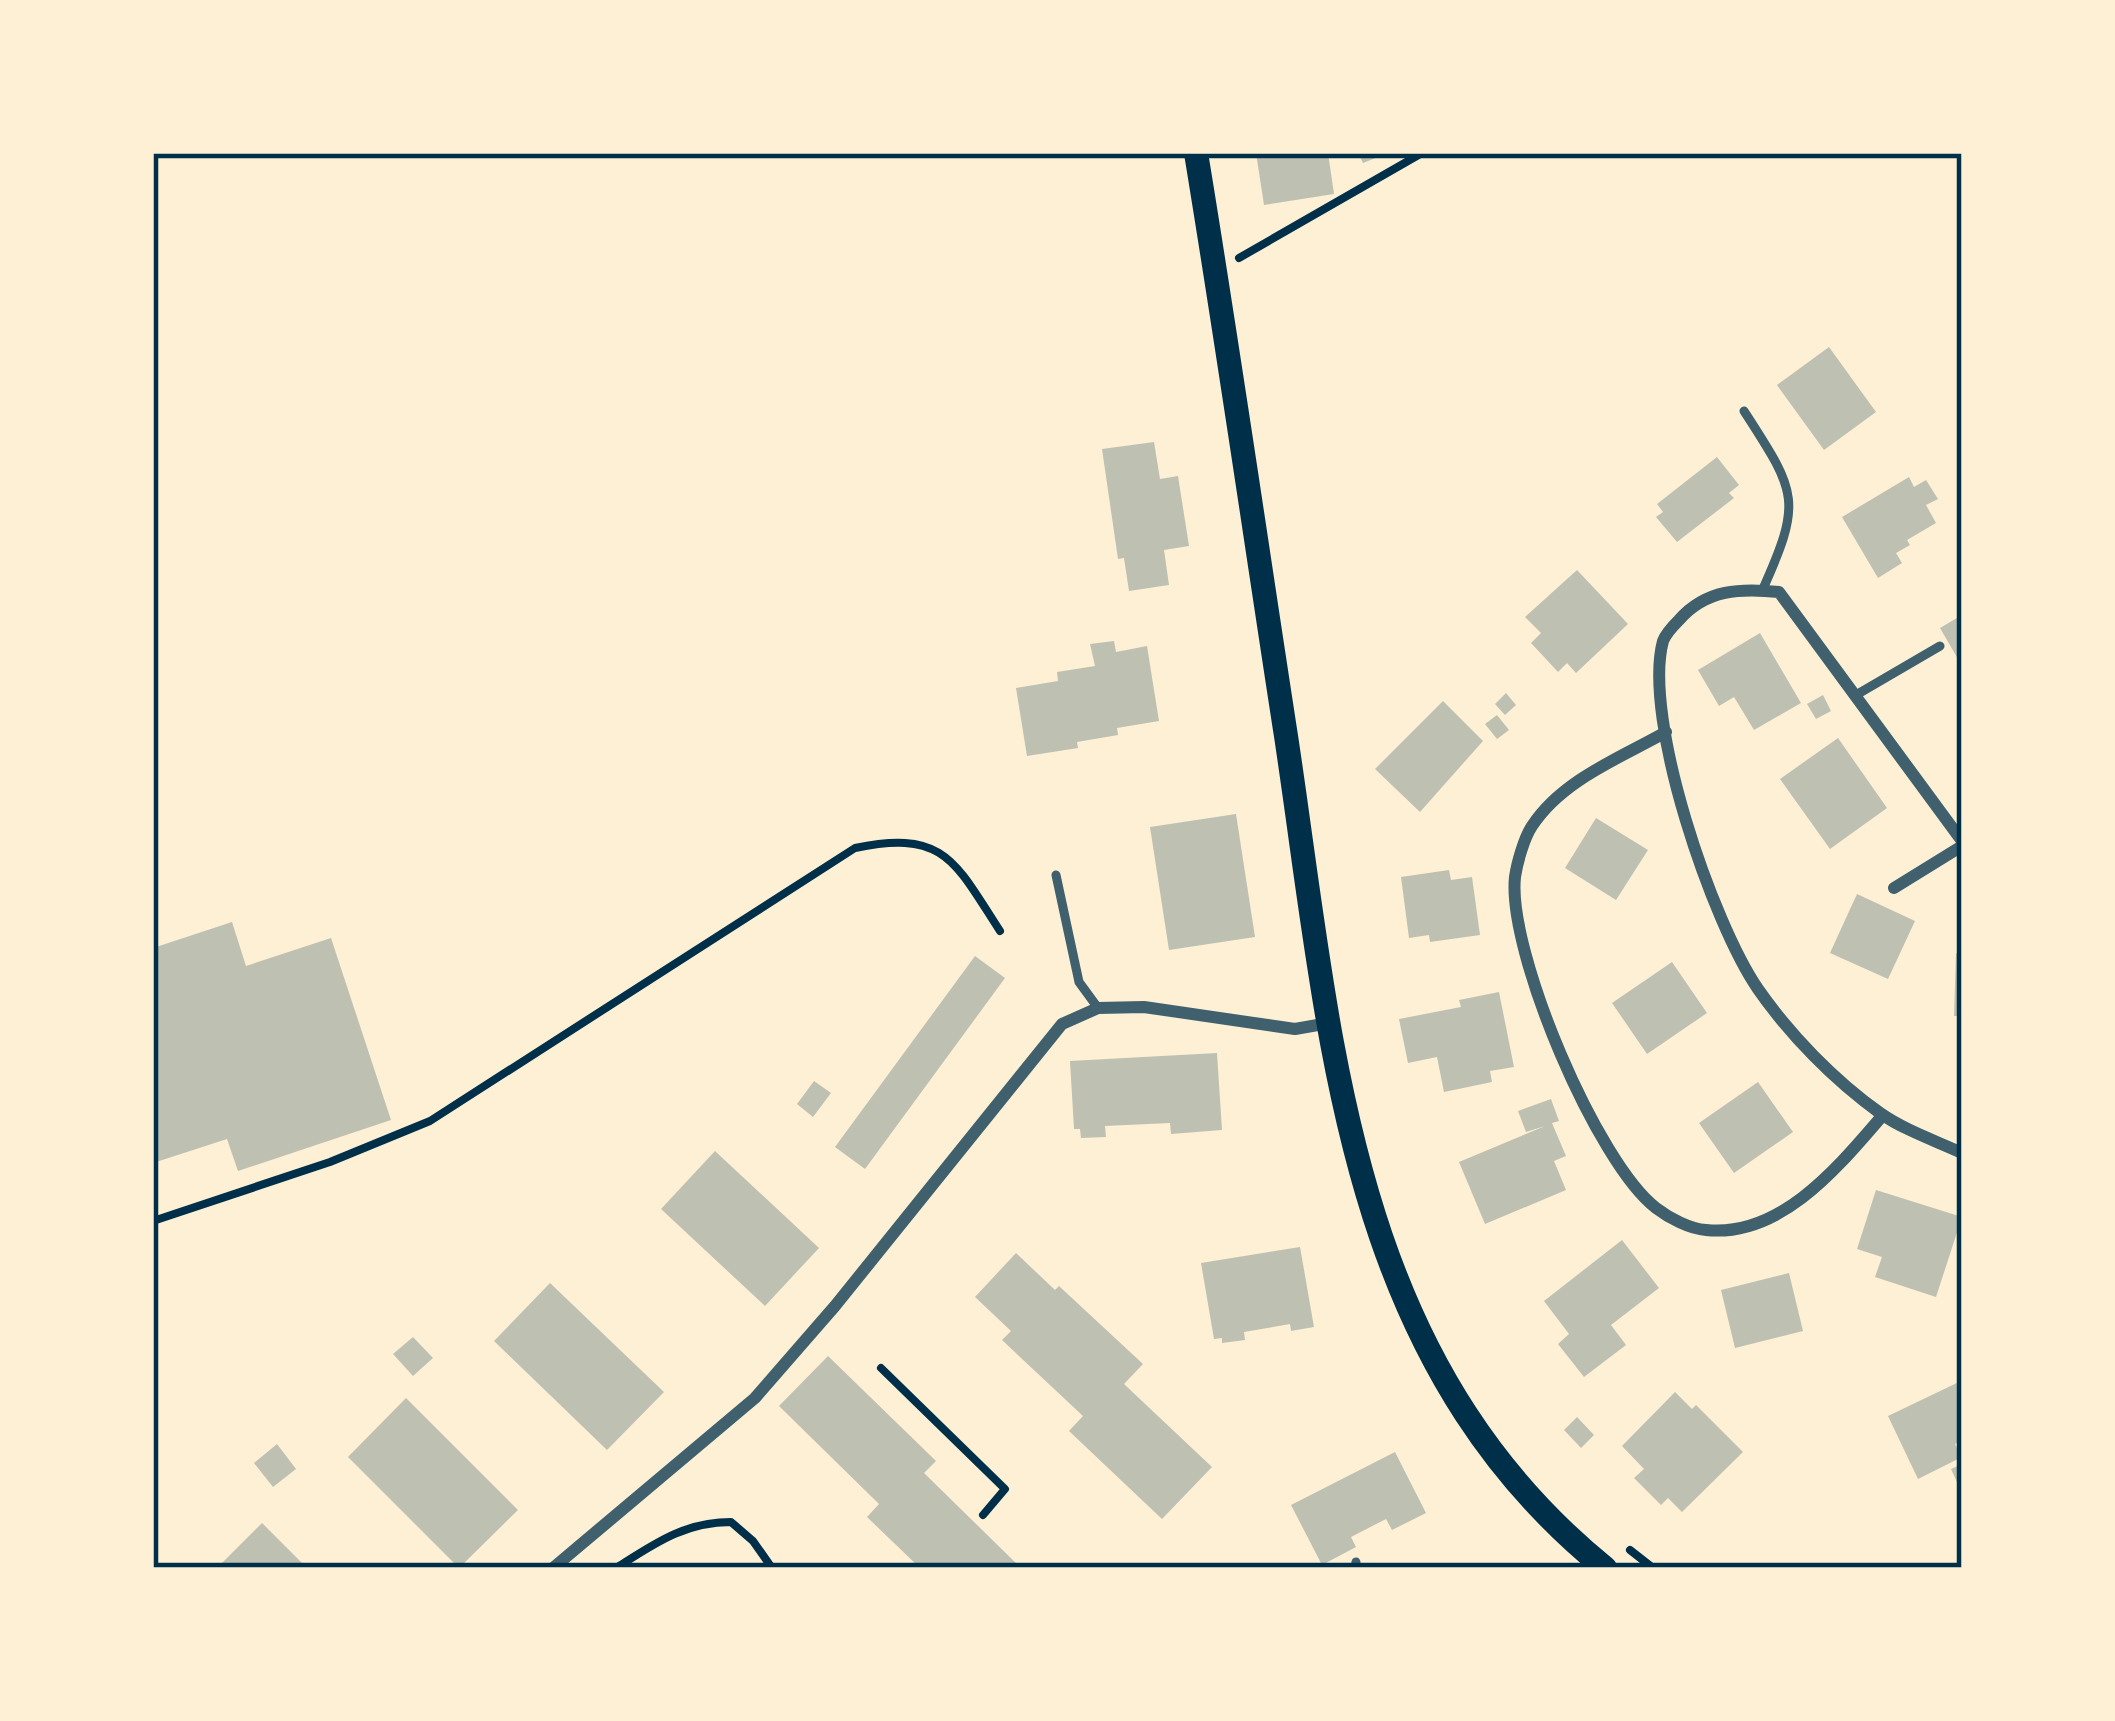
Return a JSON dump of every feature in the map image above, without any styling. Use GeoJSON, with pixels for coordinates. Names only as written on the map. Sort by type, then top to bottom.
{"type":"FeatureCollection","features":[{"type":"Feature","properties":{"kind":"main road"},"geometry":{"type":"LineString","coordinates":[[1196,153],[1353,1149],[1388,1266],[1420,1339],[1485,1441],[1534,1502],[1605,1568]]}},
{"type":"Feature","properties":{"kind":"street"},"geometry":{"type":"LineString","coordinates":[[1894,888],[1962,843],[1779,592],[1713,594],[1684,613],[1664,638],[1666,732],[1694,851],[1728,940],[1760,991],[1801,1040],[1882,1115],[1962,1153]]}},
{"type":"Feature","properties":{"kind":"street"},"geometry":{"type":"LineString","coordinates":[[1666,732],[1551,802],[1530,829],[1515,878],[1520,938],[1536,994],[1582,1096],[1624,1173],[1655,1208],[1687,1225],[1705,1231],[1735,1229],[1766,1220],[1828,1178],[1882,1115]]}},
{"type":"Feature","properties":{"kind":"street"},"geometry":{"type":"LineString","coordinates":[[553,1568],[755,1398],[1062,1024],[1098,1008],[1144,1007],[1295,1029],[1330,1023]]}},
{"type":"Feature","properties":{"kind":"lane"},"geometry":{"type":"LineString","coordinates":[[1744,411],[1775,460],[1791,513],[1786,537],[1762,590]]}},
{"type":"Feature","properties":{"kind":"lane"},"geometry":{"type":"LineString","coordinates":[[1856,695],[1940,646]]}},
{"type":"Feature","properties":{"kind":"lane"},"geometry":{"type":"LineString","coordinates":[[1056,875],[1079,982],[1098,1008]]}},
{"type":"Feature","properties":{"kind":"path"},"geometry":{"type":"LineString","coordinates":[[1214,262],[1244,257],[1422,153]]}},
{"type":"Feature","properties":{"kind":"path"},"geometry":{"type":"LineString","coordinates":[[1240,237],[1244,257]]}},
{"type":"Feature","properties":{"kind":"path"},"geometry":{"type":"LineString","coordinates":[[153,1221],[330,1162],[430,1121],[855,848],[894,840],[929,845],[960,870],[1000,931]]}},
{"type":"Feature","properties":{"kind":"path"},"geometry":{"type":"LineString","coordinates":[[881,1368],[1004,1490],[983,1515]]}},
{"type":"Feature","properties":{"kind":"path"},"geometry":{"type":"LineString","coordinates":[[616,1568],[674,1531],[703,1522],[730,1522],[753,1541],[772,1568]]}},
{"type":"Feature","properties":{"kind":"path"},"geometry":{"type":"LineString","coordinates":[[1623,1545],[1652,1568]]}},
{"type":"Feature","properties":{"kind":"building"},"geometry":{"type":"Polygon","coordinates":[[[1256,153],[1328,153],[1334,194],[1264,205],[1256,153]]]}},
{"type":"Feature","properties":{"kind":"building"},"geometry":{"type":"Polygon","coordinates":[[[1358,153],[1388,153],[1363,163],[1358,153]]]}},
{"type":"Feature","properties":{"kind":"building"},"geometry":{"type":"Polygon","coordinates":[[[1829,347],[1876,412],[1824,450],[1777,385],[1829,347]]]}},
{"type":"Feature","properties":{"kind":"building"},"geometry":{"type":"Polygon","coordinates":[[[1154,442],[1160,479],[1178,476],[1189,546],[1164,550],[1169,585],[1129,591],[1124,558],[1118,559],[1102,449],[1154,442]]]}},
{"type":"Feature","properties":{"kind":"building"},"geometry":{"type":"Polygon","coordinates":[[[1717,457],[1739,485],[1729,493],[1734,498],[1677,542],[1656,517],[1663,512],[1657,504],[1717,457]]]}},
{"type":"Feature","properties":{"kind":"building"},"geometry":{"type":"Polygon","coordinates":[[[1909,477],[1914,487],[1926,480],[1938,499],[1926,505],[1936,523],[1907,540],[1910,545],[1896,553],[1902,563],[1878,578],[1842,517],[1909,477]]]}},
{"type":"Feature","properties":{"kind":"building"},"geometry":{"type":"Polygon","coordinates":[[[1577,570],[1628,624],[1576,673],[1567,663],[1558,672],[1531,643],[1541,633],[1525,617],[1577,570]]]}},
{"type":"Feature","properties":{"kind":"building"},"geometry":{"type":"Polygon","coordinates":[[[1962,615],[1962,666],[1940,628],[1962,615]]]}},
{"type":"Feature","properties":{"kind":"building"},"geometry":{"type":"Polygon","coordinates":[[[1760,633],[1801,703],[1754,730],[1734,697],[1719,706],[1698,670],[1760,633]]]}},
{"type":"Feature","properties":{"kind":"building"},"geometry":{"type":"Polygon","coordinates":[[[1114,641],[1116,652],[1147,646],[1159,721],[1117,728],[1118,735],[1077,742],[1078,748],[1027,756],[1016,688],[1058,681],[1057,672],[1095,666],[1090,644],[1114,641]]]}},
{"type":"Feature","properties":{"kind":"building"},"geometry":{"type":"Polygon","coordinates":[[[1506,693],[1516,705],[1505,715],[1495,704],[1506,693]]]}},
{"type":"Feature","properties":{"kind":"building"},"geometry":{"type":"Polygon","coordinates":[[[1823,695],[1831,711],[1816,719],[1807,704],[1823,695]]]}},
{"type":"Feature","properties":{"kind":"building"},"geometry":{"type":"Polygon","coordinates":[[[1443,701],[1483,741],[1420,812],[1375,769],[1443,701]]]}},
{"type":"Feature","properties":{"kind":"building"},"geometry":{"type":"Polygon","coordinates":[[[1497,715],[1509,730],[1497,739],[1485,724],[1497,715]]]}},
{"type":"Feature","properties":{"kind":"building"},"geometry":{"type":"Polygon","coordinates":[[[1838,738],[1887,808],[1830,849],[1780,779],[1838,738]]]}},
{"type":"Feature","properties":{"kind":"building"},"geometry":{"type":"Polygon","coordinates":[[[1236,814],[1255,937],[1169,950],[1150,827],[1236,814]]]}},
{"type":"Feature","properties":{"kind":"building"},"geometry":{"type":"Polygon","coordinates":[[[1596,818],[1648,850],[1616,900],[1565,868],[1596,818]]]}},
{"type":"Feature","properties":{"kind":"building"},"geometry":{"type":"Polygon","coordinates":[[[1449,870],[1451,880],[1472,877],[1480,935],[1430,942],[1429,935],[1409,938],[1401,877],[1449,870]]]}},
{"type":"Feature","properties":{"kind":"building"},"geometry":{"type":"Polygon","coordinates":[[[1857,894],[1915,921],[1888,979],[1830,953],[1857,894]]]}},
{"type":"Feature","properties":{"kind":"building"},"geometry":{"type":"Polygon","coordinates":[[[232,922],[246,966],[331,938],[391,1120],[238,1171],[227,1139],[153,1163],[153,948],[232,922]]]}},
{"type":"Feature","properties":{"kind":"building"},"geometry":{"type":"Polygon","coordinates":[[[1956,953],[1962,954],[1962,1016],[1954,1016],[1956,953]]]}},
{"type":"Feature","properties":{"kind":"building"},"geometry":{"type":"Polygon","coordinates":[[[975,956],[1005,978],[865,1169],[835,1147],[975,956]]]}},
{"type":"Feature","properties":{"kind":"building"},"geometry":{"type":"Polygon","coordinates":[[[1672,962],[1707,1013],[1647,1054],[1612,1003],[1672,962]]]}},
{"type":"Feature","properties":{"kind":"building"},"geometry":{"type":"Polygon","coordinates":[[[1499,992],[1514,1067],[1490,1071],[1492,1082],[1444,1092],[1437,1057],[1408,1063],[1399,1019],[1461,1007],[1459,1000],[1499,992]]]}},
{"type":"Feature","properties":{"kind":"building"},"geometry":{"type":"Polygon","coordinates":[[[1217,1053],[1222,1130],[1171,1134],[1170,1123],[1105,1126],[1106,1137],[1081,1138],[1080,1129],[1074,1129],[1070,1061],[1217,1053]]]}},
{"type":"Feature","properties":{"kind":"building"},"geometry":{"type":"Polygon","coordinates":[[[814,1081],[831,1093],[813,1117],[797,1104],[814,1081]]]}},
{"type":"Feature","properties":{"kind":"building"},"geometry":{"type":"Polygon","coordinates":[[[1758,1082],[1793,1132],[1734,1173],[1699,1123],[1758,1082]]]}},
{"type":"Feature","properties":{"kind":"building"},"geometry":{"type":"Polygon","coordinates":[[[1551,1099],[1559,1121],[1552,1123],[1566,1156],[1554,1161],[1566,1190],[1485,1224],[1459,1162],[1545,1126],[1526,1132],[1518,1111],[1551,1099]]]}},
{"type":"Feature","properties":{"kind":"building"},"geometry":{"type":"Polygon","coordinates":[[[715,1151],[819,1248],[765,1306],[661,1209],[715,1151]]]}},
{"type":"Feature","properties":{"kind":"building"},"geometry":{"type":"Polygon","coordinates":[[[1876,1190],[1962,1217],[1936,1297],[1875,1277],[1882,1257],[1857,1249],[1876,1190]]]}},
{"type":"Feature","properties":{"kind":"building"},"geometry":{"type":"Polygon","coordinates":[[[1622,1240],[1659,1288],[1611,1325],[1626,1345],[1584,1377],[1558,1344],[1569,1334],[1544,1301],[1622,1240]]]}},
{"type":"Feature","properties":{"kind":"building"},"geometry":{"type":"Polygon","coordinates":[[[1300,1247],[1314,1327],[1291,1331],[1290,1324],[1244,1332],[1245,1340],[1222,1343],[1222,1338],[1214,1339],[1201,1263],[1300,1247]]]}},
{"type":"Feature","properties":{"kind":"building"},"geometry":{"type":"Polygon","coordinates":[[[1016,1253],[1143,1364],[1124,1384],[1212,1467],[1162,1519],[1069,1431],[1083,1416],[1002,1340],[1011,1331],[975,1297],[1016,1253]]]}},
{"type":"Feature","properties":{"kind":"building"},"geometry":{"type":"Polygon","coordinates":[[[1789,1273],[1803,1331],[1735,1348],[1721,1290],[1789,1273]]]}},
{"type":"Feature","properties":{"kind":"building"},"geometry":{"type":"Polygon","coordinates":[[[550,1283],[664,1392],[607,1450],[494,1341],[550,1283]]]}},
{"type":"Feature","properties":{"kind":"building"},"geometry":{"type":"Polygon","coordinates":[[[413,1337],[433,1358],[413,1376],[393,1354],[413,1337]]]}},
{"type":"Feature","properties":{"kind":"building"},"geometry":{"type":"Polygon","coordinates":[[[828,1356],[936,1461],[924,1473],[1021,1568],[920,1568],[867,1517],[879,1504],[779,1406],[828,1356]]]}},
{"type":"Feature","properties":{"kind":"building"},"geometry":{"type":"Polygon","coordinates":[[[1961,1381],[1962,1441],[1955,1444],[1962,1457],[1918,1479],[1888,1416],[1961,1381]]]}},
{"type":"Feature","properties":{"kind":"building"},"geometry":{"type":"Polygon","coordinates":[[[1675,1392],[1692,1409],[1696,1405],[1743,1452],[1682,1512],[1668,1498],[1661,1505],[1634,1478],[1644,1469],[1622,1446],[1675,1392]]]}},
{"type":"Feature","properties":{"kind":"building"},"geometry":{"type":"Polygon","coordinates":[[[406,1398],[518,1510],[459,1568],[348,1457],[406,1398]]]}},
{"type":"Feature","properties":{"kind":"building"},"geometry":{"type":"Polygon","coordinates":[[[1577,1417],[1594,1435],[1581,1448],[1564,1430],[1577,1417]]]}},
{"type":"Feature","properties":{"kind":"building"},"geometry":{"type":"Polygon","coordinates":[[[277,1444],[296,1469],[273,1487],[254,1463],[277,1444]]]}},
{"type":"Feature","properties":{"kind":"building"},"geometry":{"type":"Polygon","coordinates":[[[1395,1452],[1426,1513],[1392,1530],[1386,1519],[1351,1537],[1356,1547],[1322,1565],[1291,1505],[1395,1452]]]}},
{"type":"Feature","properties":{"kind":"building"},"geometry":{"type":"Polygon","coordinates":[[[1962,1464],[1962,1493],[1951,1469],[1962,1464]]]}},
{"type":"Feature","properties":{"kind":"building"},"geometry":{"type":"Polygon","coordinates":[[[262,1523],[307,1568],[217,1568],[262,1523]]]}}]}
